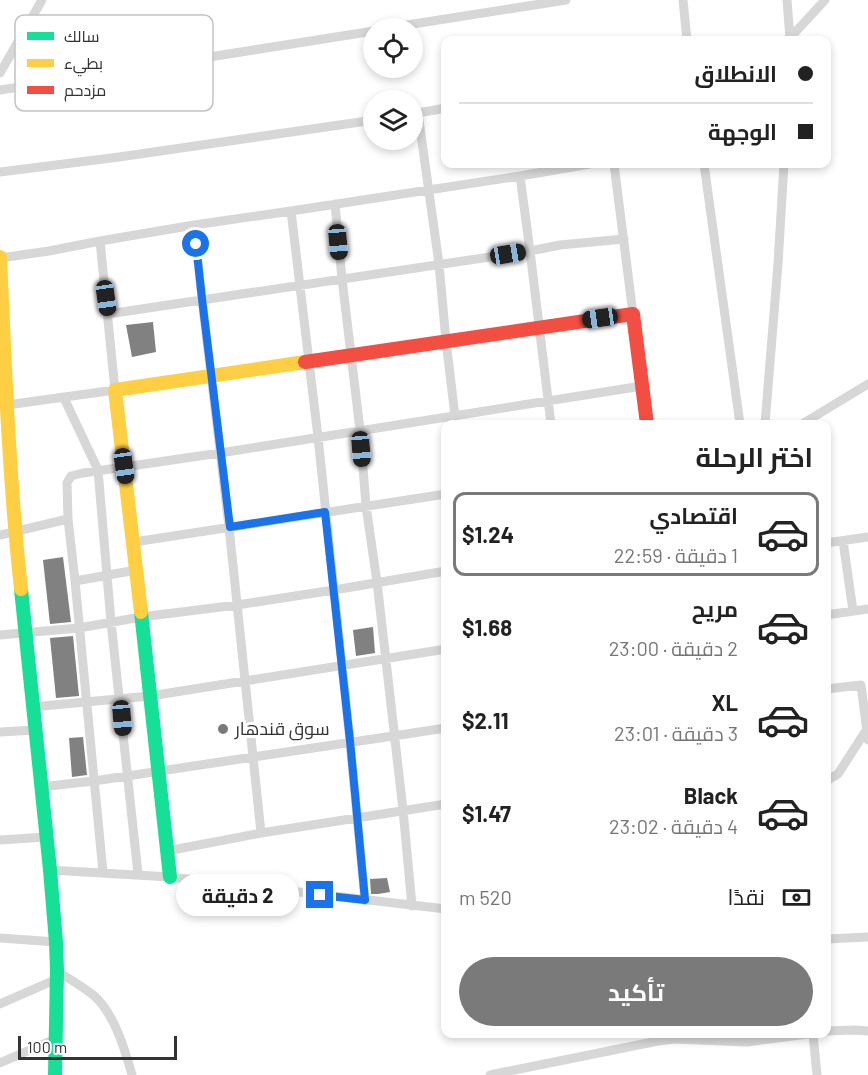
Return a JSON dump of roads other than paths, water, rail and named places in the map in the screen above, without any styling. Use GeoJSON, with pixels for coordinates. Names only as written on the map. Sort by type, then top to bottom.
{"type":"FeatureCollection","features":[{"type":"Feature","properties":{"kind":"street"},"geometry":{"type":"LineString","coordinates":[[33,15],[42,0]]}},
{"type":"Feature","properties":{"kind":"street"},"geometry":{"type":"LineString","coordinates":[[423,22],[566,0]]}},
{"type":"Feature","properties":{"kind":"street"},"geometry":{"type":"LineString","coordinates":[[683,0],[687,36]]}},
{"type":"Feature","properties":{"kind":"street"},"geometry":{"type":"LineString","coordinates":[[787,0],[790,36]]}},
{"type":"Feature","properties":{"kind":"street"},"geometry":{"type":"LineString","coordinates":[[793,36],[825,0]]}},
{"type":"Feature","properties":{"kind":"street"},"geometry":{"type":"LineString","coordinates":[[213,58],[363,33]]}},
{"type":"Feature","properties":{"kind":"street"},"geometry":{"type":"LineString","coordinates":[[0,73],[15,47]]}},
{"type":"Feature","properties":{"kind":"street"},"geometry":{"type":"LineString","coordinates":[[0,90],[15,88]]}},
{"type":"Feature","properties":{"kind":"street"},"geometry":{"type":"LineString","coordinates":[[423,112],[441,109]]}},
{"type":"Feature","properties":{"kind":"street"},"geometry":{"type":"LineString","coordinates":[[0,172],[363,122]]}},
{"type":"Feature","properties":{"kind":"street"},"geometry":{"type":"LineString","coordinates":[[422,150],[439,264],[456,420],[548,401],[642,386]]}},
{"type":"Feature","properties":{"kind":"street"},"geometry":{"type":"LineString","coordinates":[[55,1075],[56,942],[15,532],[6,405],[0,258],[195,225],[567,168]]}},
{"type":"Feature","properties":{"kind":"street"},"geometry":{"type":"LineString","coordinates":[[615,168],[646,420]]}},
{"type":"Feature","properties":{"kind":"street"},"geometry":{"type":"LineString","coordinates":[[705,168],[739,420]]}},
{"type":"Feature","properties":{"kind":"street"},"geometry":{"type":"LineString","coordinates":[[765,420],[784,168]]}},
{"type":"Feature","properties":{"kind":"street"},"geometry":{"type":"LineString","coordinates":[[520,176],[550,420]]}},
{"type":"Feature","properties":{"kind":"street"},"geometry":{"type":"LineString","coordinates":[[335,204],[366,506],[404,810],[412,906]]}},
{"type":"Feature","properties":{"kind":"street"},"geometry":{"type":"LineString","coordinates":[[291,211],[310,362],[365,900]]}},
{"type":"Feature","properties":{"kind":"street"},"geometry":{"type":"LineString","coordinates":[[195,225],[230,527],[261,833]]}},
{"type":"Feature","properties":{"kind":"street"},"geometry":{"type":"LineString","coordinates":[[108,315],[560,245],[624,239]]}},
{"type":"Feature","properties":{"kind":"street"},"geometry":{"type":"LineString","coordinates":[[100,241],[170,877]]}},
{"type":"Feature","properties":{"kind":"street"},"geometry":{"type":"LineString","coordinates":[[6,405],[633,314]]}},
{"type":"Feature","properties":{"kind":"street"},"geometry":{"type":"LineString","coordinates":[[809,420],[868,384]]}},
{"type":"Feature","properties":{"kind":"street"},"geometry":{"type":"LineString","coordinates":[[64,398],[98,470],[111,622],[138,874]]}},
{"type":"Feature","properties":{"kind":"street"},"geometry":{"type":"LineString","coordinates":[[103,872],[68,519],[67,483],[71,476],[360,430],[441,422]]}},
{"type":"Feature","properties":{"kind":"street"},"geometry":{"type":"LineString","coordinates":[[134,542],[441,495]]}},
{"type":"Feature","properties":{"kind":"street"},"geometry":{"type":"LineString","coordinates":[[0,535],[68,519]]}},
{"type":"Feature","properties":{"kind":"street"},"geometry":{"type":"LineString","coordinates":[[831,542],[868,537]]}},
{"type":"Feature","properties":{"kind":"street"},"geometry":{"type":"LineString","coordinates":[[843,541],[854,611]]}},
{"type":"Feature","properties":{"kind":"street"},"geometry":{"type":"LineString","coordinates":[[75,581],[136,570]]}},
{"type":"Feature","properties":{"kind":"street"},"geometry":{"type":"LineString","coordinates":[[0,635],[79,628],[441,572]]}},
{"type":"Feature","properties":{"kind":"street"},"geometry":{"type":"LineString","coordinates":[[831,614],[868,609]]}},
{"type":"Feature","properties":{"kind":"street"},"geometry":{"type":"LineString","coordinates":[[32,707],[150,696],[441,650]]}},
{"type":"Feature","properties":{"kind":"street"},"geometry":{"type":"LineString","coordinates":[[831,689],[865,685],[868,740]]}},
{"type":"Feature","properties":{"kind":"street"},"geometry":{"type":"LineString","coordinates":[[40,787],[94,781],[441,729]]}},
{"type":"Feature","properties":{"kind":"street"},"geometry":{"type":"LineString","coordinates":[[831,779],[838,774],[867,729]]}},
{"type":"Feature","properties":{"kind":"street"},"geometry":{"type":"LineString","coordinates":[[0,732],[35,730]]}},
{"type":"Feature","properties":{"kind":"street"},"geometry":{"type":"LineString","coordinates":[[167,851],[261,833],[441,805]]}},
{"type":"Feature","properties":{"kind":"street"},"geometry":{"type":"LineString","coordinates":[[0,840],[46,837]]}},
{"type":"Feature","properties":{"kind":"street"},"geometry":{"type":"LineString","coordinates":[[50,870],[170,877],[441,909]]}},
{"type":"Feature","properties":{"kind":"street"},"geometry":{"type":"LineString","coordinates":[[831,939],[868,937]]}},
{"type":"Feature","properties":{"kind":"street"},"geometry":{"type":"LineString","coordinates":[[0,938],[56,942]]}},
{"type":"Feature","properties":{"kind":"street"},"geometry":{"type":"LineString","coordinates":[[0,1004],[57,975]]}},
{"type":"Feature","properties":{"kind":"street"},"geometry":{"type":"LineString","coordinates":[[57,975],[93,994],[104,1007],[116,1030],[132,1075]]}},
{"type":"Feature","properties":{"kind":"street"},"geometry":{"type":"LineString","coordinates":[[831,1031],[868,1031]]}},
{"type":"Feature","properties":{"kind":"street"},"geometry":{"type":"LineString","coordinates":[[490,1075],[658,1041],[674,1039],[747,1042],[778,1038]]}},
{"type":"Feature","properties":{"kind":"street"},"geometry":{"type":"LineString","coordinates":[[813,1038],[817,1075]]}},
{"type":"Feature","properties":{"kind":"street"},"geometry":{"type":"LineString","coordinates":[[0,1063],[55,1039]]}},
{"type":"Feature","properties":{"kind":"place","name":"سوق قندهار"},"geometry":{"type":"Point","coordinates":[223,729]}}]}
